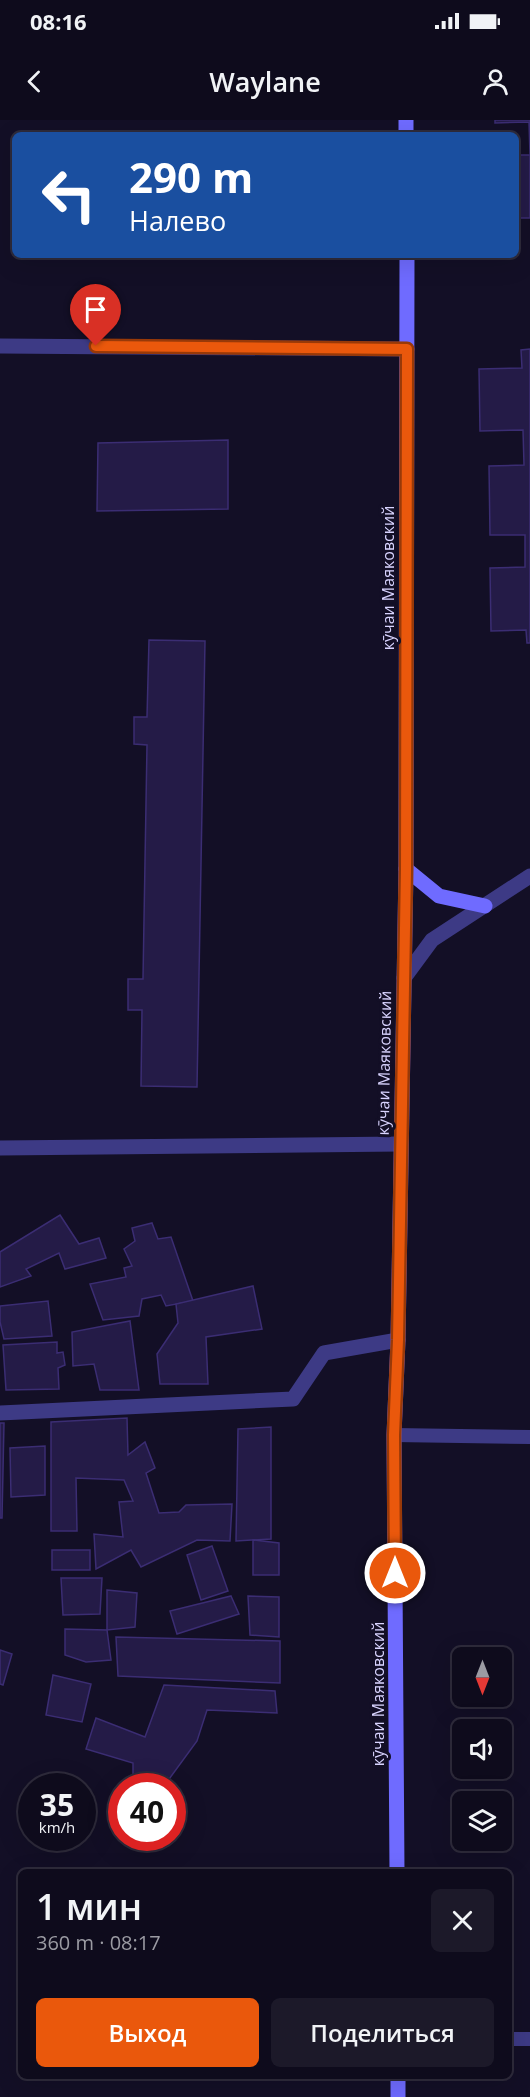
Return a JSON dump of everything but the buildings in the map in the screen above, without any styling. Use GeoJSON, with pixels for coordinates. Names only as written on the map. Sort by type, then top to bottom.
{"type":"FeatureCollection","features":[{"type":"Feature","properties":{"kind":"street","name":"кӯчаи Маяковский"},"geometry":{"type":"LineString","coordinates":[[397,1869],[394,1435],[398,1340],[406,869],[406,258]]}},
{"type":"Feature","properties":{"kind":"street"},"geometry":{"type":"LineString","coordinates":[[0,346],[407,349]]}},
{"type":"Feature","properties":{"kind":"street"},"geometry":{"type":"LineString","coordinates":[[406,869],[440,896],[485,906]]}},
{"type":"Feature","properties":{"kind":"street"},"geometry":{"type":"LineString","coordinates":[[404,978],[432,940],[530,876]]}},
{"type":"Feature","properties":{"kind":"street"},"geometry":{"type":"LineString","coordinates":[[0,1148],[401,1144]]}},
{"type":"Feature","properties":{"kind":"street"},"geometry":{"type":"LineString","coordinates":[[0,1413],[293,1399],[324,1353],[398,1340]]}},
{"type":"Feature","properties":{"kind":"street"},"geometry":{"type":"LineString","coordinates":[[398,2079],[398,2097]]}},
{"type":"Feature","properties":{"kind":"lane"},"geometry":{"type":"LineString","coordinates":[[394,1435],[530,1437]]}},
{"type":"Feature","properties":{"kind":"lane"},"geometry":{"type":"LineString","coordinates":[[512,2039],[530,2039]]}},
{"type":"Feature","properties":{"kind":"route"},"geometry":{"type":"LineString","coordinates":[[96,346],[407,349],[406,869],[398,1340],[394,1435],[395,1573]]}}]}
